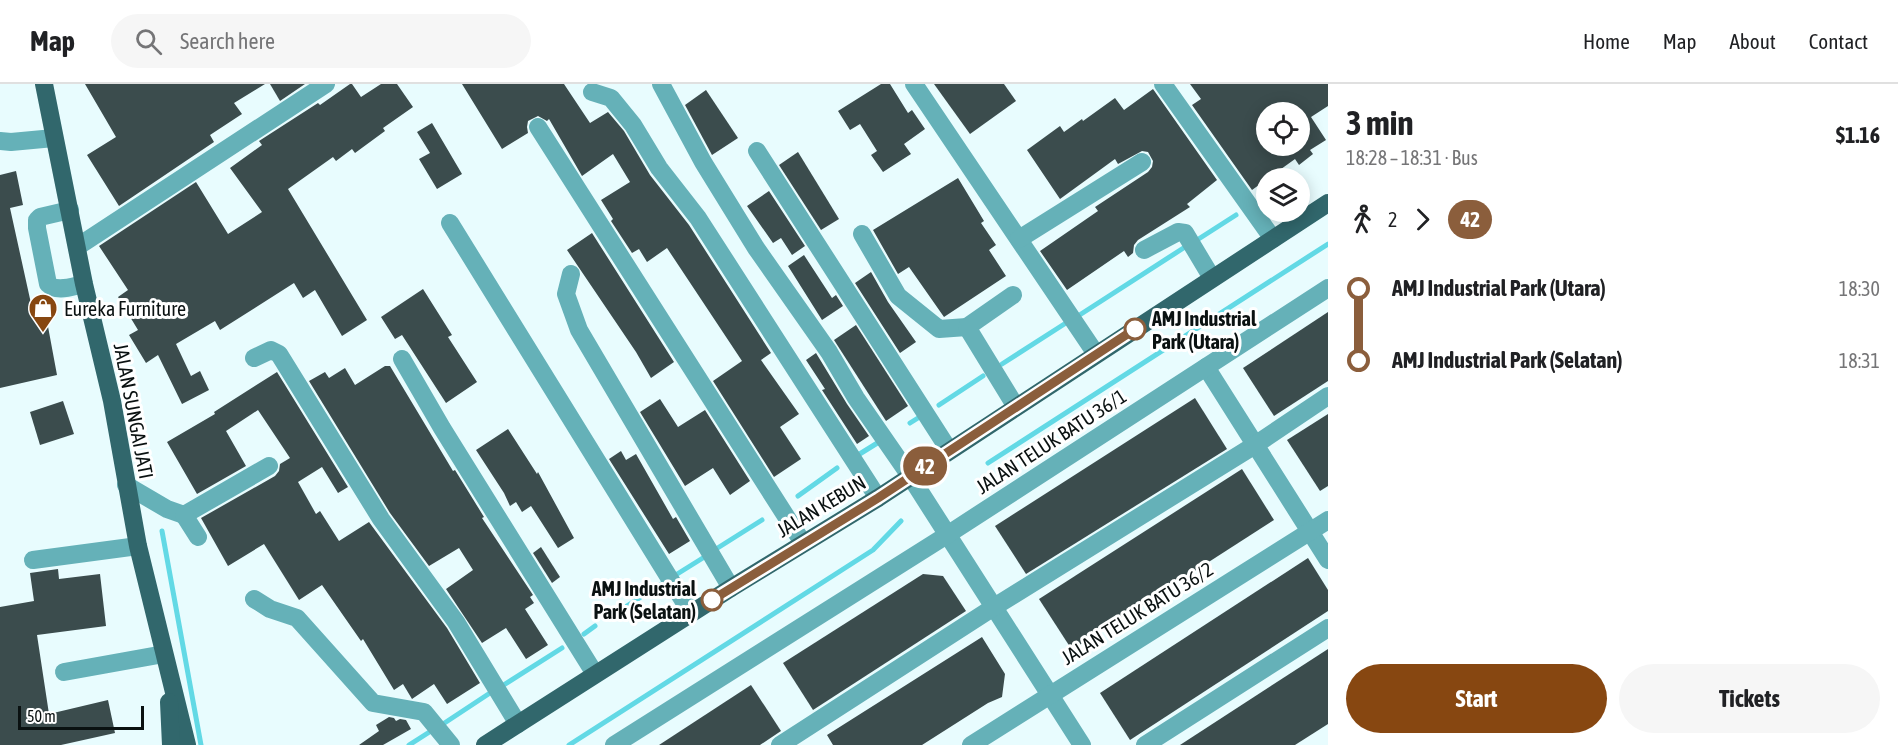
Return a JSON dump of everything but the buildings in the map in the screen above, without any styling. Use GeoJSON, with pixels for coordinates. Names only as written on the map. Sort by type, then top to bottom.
{"type":"FeatureCollection","features":[{"type":"Feature","properties":{"kind":"main road","name":"JALAN SUNGAI JATI"},"geometry":{"type":"LineString","coordinates":[[49,87],[54,138],[84,284],[112,401],[138,546],[188,745]]}},
{"type":"Feature","properties":{"kind":"main road","name":"JALAN KEBUN"},"geometry":{"type":"LineString","coordinates":[[485,745],[691,613],[878,498],[1328,203]]}},
{"type":"Feature","properties":{"kind":"main road"},"geometry":{"type":"LineString","coordinates":[[166,660],[171,745]]}},
{"type":"Feature","properties":{"kind":"street"},"geometry":{"type":"LineString","coordinates":[[77,247],[326,84]]}},
{"type":"Feature","properties":{"kind":"street"},"geometry":{"type":"LineString","coordinates":[[661,84],[704,162],[756,248],[829,352],[856,398],[910,476],[1082,745]]}},
{"type":"Feature","properties":{"kind":"street"},"geometry":{"type":"LineString","coordinates":[[914,84],[1096,354]]}},
{"type":"Feature","properties":{"kind":"street"},"geometry":{"type":"LineString","coordinates":[[1163,84],[1273,239]]}},
{"type":"Feature","properties":{"kind":"street"},"geometry":{"type":"LineString","coordinates":[[592,92],[611,98],[633,125],[659,168],[698,218],[878,498]]}},
{"type":"Feature","properties":{"kind":"street"},"geometry":{"type":"LineString","coordinates":[[538,127],[803,543]]}},
{"type":"Feature","properties":{"kind":"street"},"geometry":{"type":"LineString","coordinates":[[0,141],[54,138]]}},
{"type":"Feature","properties":{"kind":"street"},"geometry":{"type":"LineString","coordinates":[[757,151],[949,450]]}},
{"type":"Feature","properties":{"kind":"street"},"geometry":{"type":"LineString","coordinates":[[1019,239],[1142,162]]}},
{"type":"Feature","properties":{"kind":"street"},"geometry":{"type":"LineString","coordinates":[[70,210],[40,217],[37,220],[37,228],[48,284],[57,289],[84,284]]}},
{"type":"Feature","properties":{"kind":"street"},"geometry":{"type":"LineString","coordinates":[[450,223],[691,613]]}},
{"type":"Feature","properties":{"kind":"street"},"geometry":{"type":"LineString","coordinates":[[1144,250],[1178,232],[1185,234],[1212,278]]}},
{"type":"Feature","properties":{"kind":"street"},"geometry":{"type":"LineString","coordinates":[[862,234],[898,296],[939,329],[967,327],[1013,295]]}},
{"type":"Feature","properties":{"kind":"street"},"geometry":{"type":"LineString","coordinates":[[571,274],[566,294],[579,330],[731,588]]}},
{"type":"Feature","properties":{"kind":"street","name":"JALAN TELUK BATU 36/1"},"geometry":{"type":"LineString","coordinates":[[614,745],[947,535],[1328,288]]}},
{"type":"Feature","properties":{"kind":"street"},"geometry":{"type":"LineString","coordinates":[[967,327],[1016,407]]}},
{"type":"Feature","properties":{"kind":"street"},"geometry":{"type":"LineString","coordinates":[[254,358],[271,350],[279,354],[295,376],[381,519],[456,621],[518,724]]}},
{"type":"Feature","properties":{"kind":"street"},"geometry":{"type":"LineString","coordinates":[[402,359],[448,438],[596,674]]}},
{"type":"Feature","properties":{"kind":"street"},"geometry":{"type":"LineString","coordinates":[[1206,367],[1328,560]]}},
{"type":"Feature","properties":{"kind":"street"},"geometry":{"type":"LineString","coordinates":[[780,745],[994,607],[1255,445],[1328,396]]}},
{"type":"Feature","properties":{"kind":"street"},"geometry":{"type":"LineString","coordinates":[[184,514],[269,466]]}},
{"type":"Feature","properties":{"kind":"street"},"geometry":{"type":"LineString","coordinates":[[126,485],[167,509],[184,514],[198,537]]}},
{"type":"Feature","properties":{"kind":"street","name":"JALAN TELUK BATU 36/2"},"geometry":{"type":"LineString","coordinates":[[971,745],[1328,520]]}},
{"type":"Feature","properties":{"kind":"street"},"geometry":{"type":"LineString","coordinates":[[33,560],[138,546]]}},
{"type":"Feature","properties":{"kind":"street"},"geometry":{"type":"LineString","coordinates":[[254,599],[270,609],[297,618],[373,703],[424,712],[451,745]]}},
{"type":"Feature","properties":{"kind":"street"},"geometry":{"type":"LineString","coordinates":[[1145,745],[1328,628]]}},
{"type":"Feature","properties":{"kind":"street"},"geometry":{"type":"LineString","coordinates":[[64,672],[166,660]]}},
{"type":"Feature","properties":{"kind":"waterway"},"geometry":{"type":"LineString","coordinates":[[1197,240],[1236,215]]}},
{"type":"Feature","properties":{"kind":"waterway"},"geometry":{"type":"LineString","coordinates":[[988,463],[1328,244]]}},
{"type":"Feature","properties":{"kind":"waterway"},"geometry":{"type":"LineString","coordinates":[[1078,316],[1185,247]]}},
{"type":"Feature","properties":{"kind":"waterway"},"geometry":{"type":"LineString","coordinates":[[1002,364],[1069,321]]}},
{"type":"Feature","properties":{"kind":"waterway"},"geometry":{"type":"LineString","coordinates":[[939,405],[983,376]]}},
{"type":"Feature","properties":{"kind":"waterway"},"geometry":{"type":"LineString","coordinates":[[910,423],[918,418]]}},
{"type":"Feature","properties":{"kind":"waterway"},"geometry":{"type":"LineString","coordinates":[[858,455],[879,442]]}},
{"type":"Feature","properties":{"kind":"waterway"},"geometry":{"type":"LineString","coordinates":[[798,496],[837,468]]}},
{"type":"Feature","properties":{"kind":"waterway"},"geometry":{"type":"LineString","coordinates":[[716,549],[762,520]]}},
{"type":"Feature","properties":{"kind":"waterway"},"geometry":{"type":"LineString","coordinates":[[569,745],[873,550],[901,521]]}},
{"type":"Feature","properties":{"kind":"waterway"},"geometry":{"type":"LineString","coordinates":[[162,531],[201,745]]}},
{"type":"Feature","properties":{"kind":"waterway"},"geometry":{"type":"LineString","coordinates":[[674,576],[706,556]]}},
{"type":"Feature","properties":{"kind":"waterway"},"geometry":{"type":"LineString","coordinates":[[619,611],[666,581]]}},
{"type":"Feature","properties":{"kind":"waterway"},"geometry":{"type":"LineString","coordinates":[[584,634],[595,626]]}},
{"type":"Feature","properties":{"kind":"waterway"},"geometry":{"type":"LineString","coordinates":[[502,686],[562,648]]}},
{"type":"Feature","properties":{"kind":"waterway"},"geometry":{"type":"LineString","coordinates":[[443,724],[493,691]]}},
{"type":"Feature","properties":{"kind":"waterway"},"geometry":{"type":"LineString","coordinates":[[409,745],[431,731]]}},
{"type":"Feature","properties":{"kind":"bus line","name":"42"},"geometry":{"type":"LineString","coordinates":[[712,600],[878,498],[1135,329]]}},
{"type":"Feature","properties":{"kind":"place","name":"AMJ Industrial Park (Utara)"},"geometry":{"type":"Point","coordinates":[1135,329]}},
{"type":"Feature","properties":{"kind":"place","name":"Eureka Furniture"},"geometry":{"type":"Point","coordinates":[43,334]}},
{"type":"Feature","properties":{"kind":"place","name":"AMJ Industrial Park (Selatan)"},"geometry":{"type":"Point","coordinates":[712,600]}}]}
